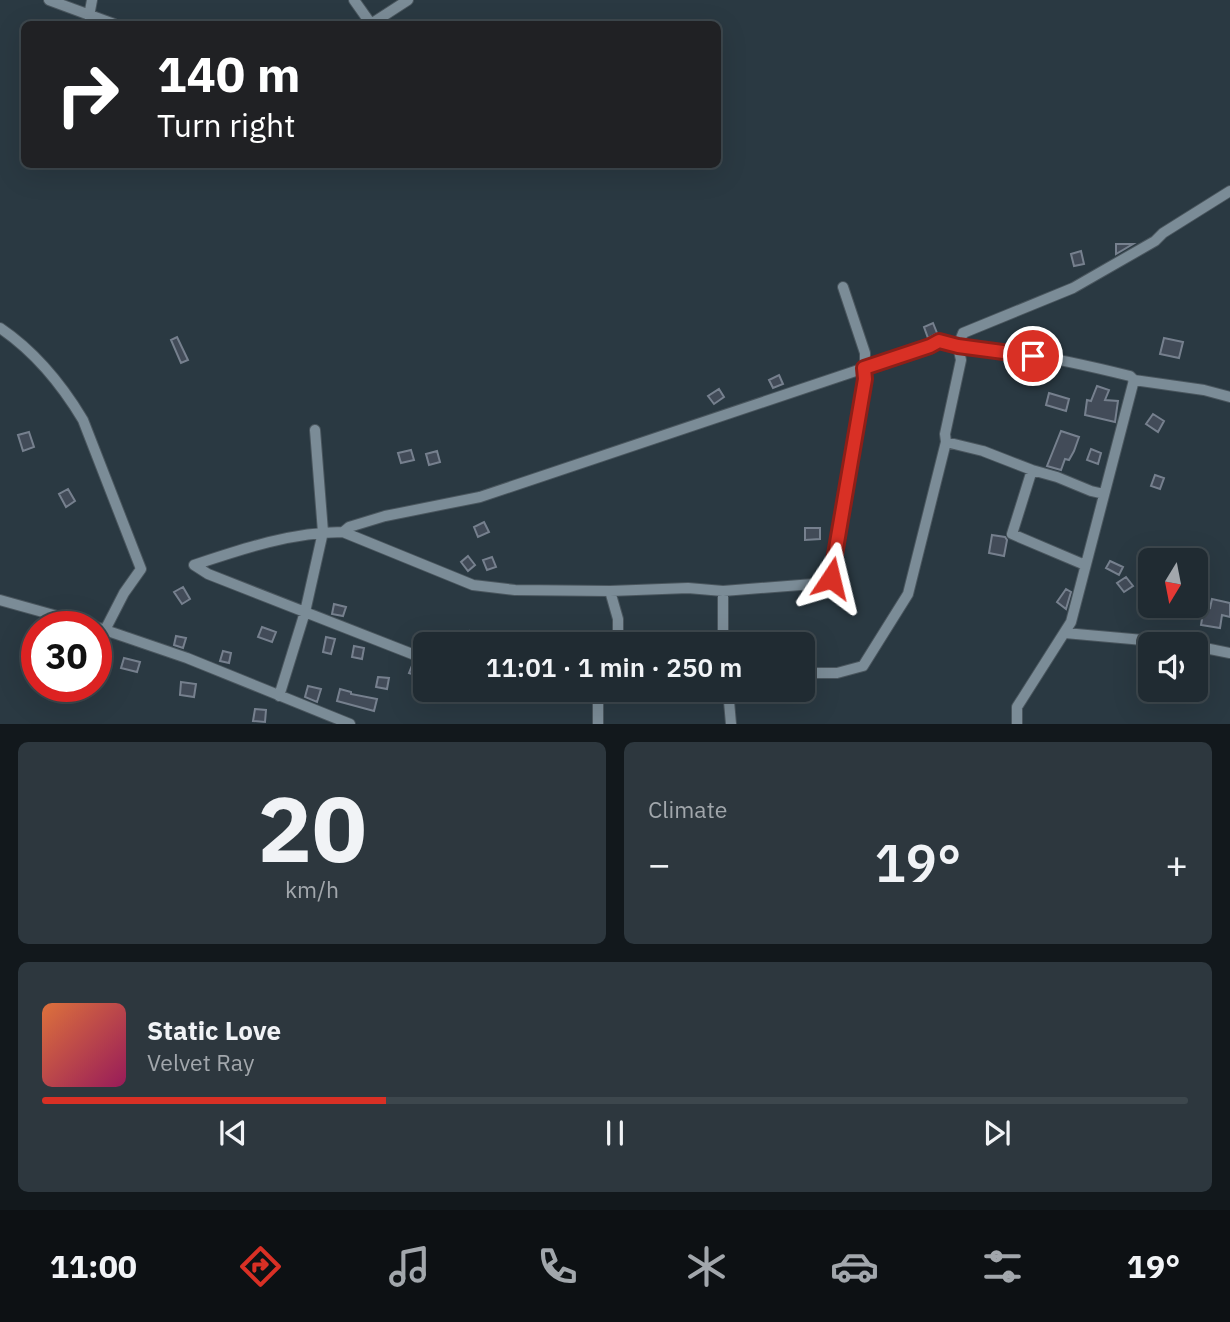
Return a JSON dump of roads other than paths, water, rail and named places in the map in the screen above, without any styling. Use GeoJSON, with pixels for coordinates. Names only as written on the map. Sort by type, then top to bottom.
{"type":"FeatureCollection","features":[{"type":"Feature","properties":{"kind":"street"},"geometry":{"type":"LineString","coordinates":[[49,0],[105,21]]}},
{"type":"Feature","properties":{"kind":"street"},"geometry":{"type":"LineString","coordinates":[[89,16],[92,0]]}},
{"type":"Feature","properties":{"kind":"street"},"geometry":{"type":"LineString","coordinates":[[354,0],[369,21]]}},
{"type":"Feature","properties":{"kind":"street"},"geometry":{"type":"LineString","coordinates":[[376,21],[408,0]]}},
{"type":"Feature","properties":{"kind":"street"},"geometry":{"type":"LineString","coordinates":[[815,673],[837,673],[863,666],[908,594],[946,442],[945,434],[961,360],[958,346],[963,333],[1073,288],[1154,241],[1230,191]]}},
{"type":"Feature","properties":{"kind":"street"},"geometry":{"type":"LineString","coordinates":[[413,654],[208,574],[194,565],[248,547],[323,532],[343,532],[473,585],[515,590],[688,588],[723,592],[827,583],[831,578],[865,379],[865,353],[843,287]]}},
{"type":"Feature","properties":{"kind":"street"},"geometry":{"type":"LineString","coordinates":[[0,328],[37,360],[70,398],[83,420],[141,569],[111,611]]}},
{"type":"Feature","properties":{"kind":"street"},"geometry":{"type":"LineString","coordinates":[[343,532],[349,527],[384,516],[480,497],[939,341],[1083,364],[1130,376],[1135,380],[1204,390],[1230,397]]}},
{"type":"Feature","properties":{"kind":"street"},"geometry":{"type":"LineString","coordinates":[[1017,723],[1017,707],[1071,622],[1135,380]]}},
{"type":"Feature","properties":{"kind":"street"},"geometry":{"type":"LineString","coordinates":[[279,696],[305,612],[323,532],[315,430]]}},
{"type":"Feature","properties":{"kind":"street"},"geometry":{"type":"LineString","coordinates":[[946,442],[1104,494]]}},
{"type":"Feature","properties":{"kind":"street"},"geometry":{"type":"LineString","coordinates":[[1032,470],[1012,534],[1085,565]]}},
{"type":"Feature","properties":{"kind":"street"},"geometry":{"type":"LineString","coordinates":[[610,591],[618,619],[618,632]]}},
{"type":"Feature","properties":{"kind":"street"},"geometry":{"type":"LineString","coordinates":[[723,592],[723,632]]}},
{"type":"Feature","properties":{"kind":"street"},"geometry":{"type":"LineString","coordinates":[[0,600],[38,611]]}},
{"type":"Feature","properties":{"kind":"street"},"geometry":{"type":"LineString","coordinates":[[112,633],[187,658],[350,723]]}},
{"type":"Feature","properties":{"kind":"street"},"geometry":{"type":"LineString","coordinates":[[1065,634],[1138,640]]}},
{"type":"Feature","properties":{"kind":"street"},"geometry":{"type":"LineString","coordinates":[[1208,649],[1230,653]]}},
{"type":"Feature","properties":{"kind":"street"},"geometry":{"type":"LineString","coordinates":[[598,702],[598,723]]}},
{"type":"Feature","properties":{"kind":"street"},"geometry":{"type":"LineString","coordinates":[[729,702],[731,723]]}}]}
